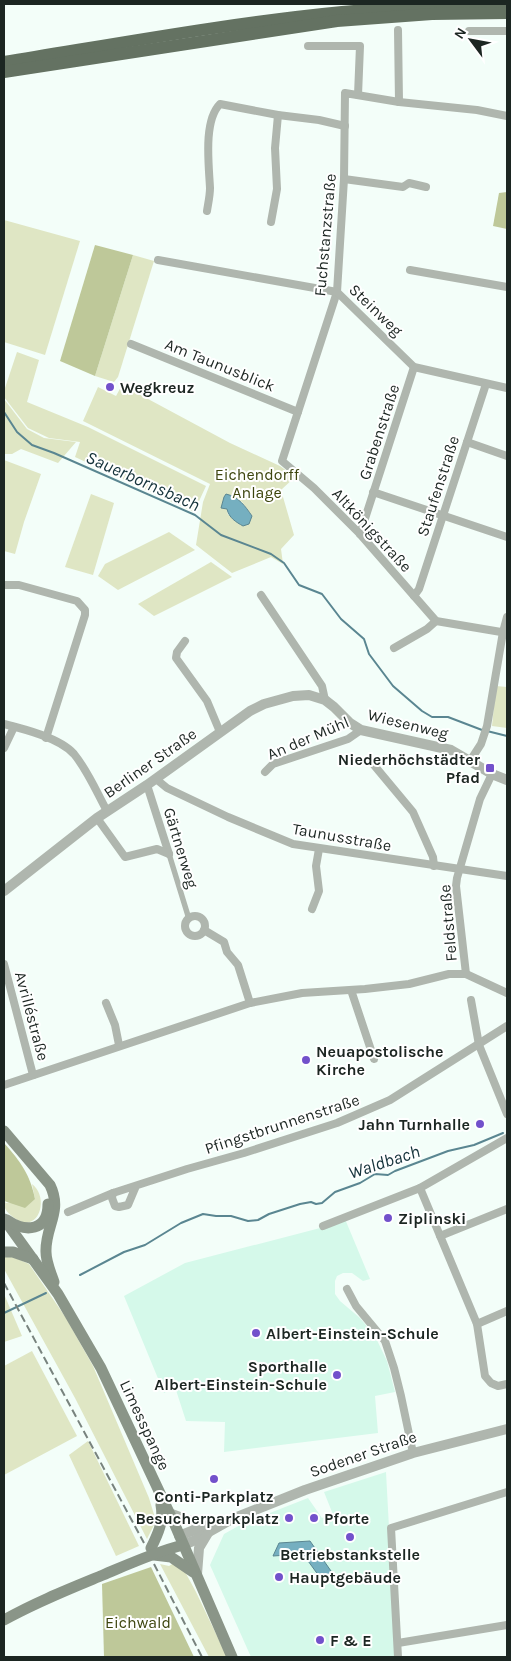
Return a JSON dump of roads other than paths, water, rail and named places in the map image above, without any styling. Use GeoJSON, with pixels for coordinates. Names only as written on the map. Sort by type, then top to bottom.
{"type":"FeatureCollection","features":[{"type":"Feature","properties":{"kind":"highway"},"geometry":{"type":"LineString","coordinates":[[4,62],[241,25],[341,12],[430,5],[501,4]]}},
{"type":"Feature","properties":{"kind":"highway"},"geometry":{"type":"LineString","coordinates":[[4,72],[337,21],[432,14],[507,13]]}},
{"type":"Feature","properties":{"kind":"main road"},"geometry":{"type":"LineString","coordinates":[[4,1131],[54,1193],[55,1214],[46,1252],[58,1294]]}},
{"type":"Feature","properties":{"kind":"main road"},"geometry":{"type":"LineString","coordinates":[[4,1218],[18,1227],[24,1228],[35,1227],[46,1217],[48,1199],[46,1190],[33,1165]]}},
{"type":"Feature","properties":{"kind":"main road","name":"Limesspange"},"geometry":{"type":"LineString","coordinates":[[4,1218],[58,1294],[101,1368],[169,1513],[232,1657]]}},
{"type":"Feature","properties":{"kind":"main road"},"geometry":{"type":"LineString","coordinates":[[4,1252],[12,1252],[34,1260]]}},
{"type":"Feature","properties":{"kind":"main road"},"geometry":{"type":"LineString","coordinates":[[152,1552],[162,1520],[160,1496]]}},
{"type":"Feature","properties":{"kind":"main road"},"geometry":{"type":"LineString","coordinates":[[4,1620],[65,1590],[181,1541]]}},
{"type":"Feature","properties":{"kind":"main road"},"geometry":{"type":"LineString","coordinates":[[152,1552],[171,1557],[197,1575]]}},
{"type":"Feature","properties":{"kind":"street"},"geometry":{"type":"LineString","coordinates":[[398,30],[399,102]]}},
{"type":"Feature","properties":{"kind":"street"},"geometry":{"type":"LineString","coordinates":[[469,31],[507,31]]}},
{"type":"Feature","properties":{"kind":"street"},"geometry":{"type":"LineString","coordinates":[[308,46],[360,46],[358,95],[399,102],[477,110],[507,116]]}},
{"type":"Feature","properties":{"kind":"street","name":"Fuchstanzstraße"},"geometry":{"type":"LineString","coordinates":[[282,461],[338,292],[344,179],[345,93],[358,95]]}},
{"type":"Feature","properties":{"kind":"street"},"geometry":{"type":"LineString","coordinates":[[207,211],[210,188],[208,146],[214,111],[218,106],[223,104],[344,126]]}},
{"type":"Feature","properties":{"kind":"street"},"geometry":{"type":"LineString","coordinates":[[271,222],[277,189],[275,148],[278,115]]}},
{"type":"Feature","properties":{"kind":"street"},"geometry":{"type":"LineString","coordinates":[[344,179],[402,187],[409,183],[426,186]]}},
{"type":"Feature","properties":{"kind":"street","name":"Steinweg"},"geometry":{"type":"LineString","coordinates":[[158,260],[338,292],[414,367]]}},
{"type":"Feature","properties":{"kind":"street"},"geometry":{"type":"LineString","coordinates":[[410,270],[507,287]]}},
{"type":"Feature","properties":{"kind":"street","name":"Am Taunusblick"},"geometry":{"type":"LineString","coordinates":[[131,344],[298,412]]}},
{"type":"Feature","properties":{"kind":"street"},"geometry":{"type":"LineString","coordinates":[[414,367],[507,388]]}},
{"type":"Feature","properties":{"kind":"street","name":"Grabenstraße"},"geometry":{"type":"LineString","coordinates":[[360,534],[414,367]]}},
{"type":"Feature","properties":{"kind":"street","name":"Staufenstraße"},"geometry":{"type":"LineString","coordinates":[[414,596],[419,589],[486,384]]}},
{"type":"Feature","properties":{"kind":"street"},"geometry":{"type":"LineString","coordinates":[[467,442],[507,456]]}},
{"type":"Feature","properties":{"kind":"street","name":"Altkönigstraße"},"geometry":{"type":"LineString","coordinates":[[282,461],[314,488],[360,534],[436,621]]}},
{"type":"Feature","properties":{"kind":"street"},"geometry":{"type":"LineString","coordinates":[[374,492],[507,537]]}},
{"type":"Feature","properties":{"kind":"street"},"geometry":{"type":"LineString","coordinates":[[5,585],[19,585],[76,601],[85,610],[46,738]]}},
{"type":"Feature","properties":{"kind":"street","name":"Wiesenweg"},"geometry":{"type":"LineString","coordinates":[[261,595],[322,686],[325,700],[350,723],[361,730],[451,750],[492,774],[507,780]]}},
{"type":"Feature","properties":{"kind":"street"},"geometry":{"type":"LineString","coordinates":[[470,761],[485,734],[507,617]]}},
{"type":"Feature","properties":{"kind":"street"},"geometry":{"type":"LineString","coordinates":[[394,648],[427,629],[436,621],[505,633]]}},
{"type":"Feature","properties":{"kind":"street","name":"Berliner Straße"},"geometry":{"type":"LineString","coordinates":[[184,641],[177,652],[176,658],[207,701],[220,732]]}},
{"type":"Feature","properties":{"kind":"street","name":"Berliner Straße"},"geometry":{"type":"LineString","coordinates":[[4,891],[97,818],[147,785],[250,711],[274,700],[309,695],[325,700]]}},
{"type":"Feature","properties":{"kind":"street"},"geometry":{"type":"LineString","coordinates":[[4,724],[46,738],[73,753],[82,765],[107,811]]}},
{"type":"Feature","properties":{"kind":"street"},"geometry":{"type":"LineString","coordinates":[[4,748],[14,727]]}},
{"type":"Feature","properties":{"kind":"street","name":"An der Mühl"},"geometry":{"type":"LineString","coordinates":[[265,772],[273,764],[348,739],[361,730]]}},
{"type":"Feature","properties":{"kind":"street"},"geometry":{"type":"LineString","coordinates":[[373,764],[413,812],[434,866]]}},
{"type":"Feature","properties":{"kind":"street","name":"Feldstraße"},"geometry":{"type":"LineString","coordinates":[[466,974],[456,886],[459,869],[480,799],[492,774]]}},
{"type":"Feature","properties":{"kind":"street","name":"Taunusstraße"},"geometry":{"type":"LineString","coordinates":[[156,778],[166,788],[228,817],[293,844],[507,876]]}},
{"type":"Feature","properties":{"kind":"street","name":"Gärtnerweg"},"geometry":{"type":"LineString","coordinates":[[147,785],[189,919]]}},
{"type":"Feature","properties":{"kind":"street","name":"Berliner Straße"},"geometry":{"type":"LineString","coordinates":[[97,818],[125,857],[157,850],[169,854]]}},
{"type":"Feature","properties":{"kind":"street"},"geometry":{"type":"LineString","coordinates":[[312,909],[319,891],[316,866],[319,848]]}},
{"type":"Feature","properties":{"kind":"street"},"geometry":{"type":"LineString","coordinates":[[197,917],[202,919],[205,924],[204,930],[198,936],[190,935],[185,927],[189,919],[197,917]]}},
{"type":"Feature","properties":{"kind":"street"},"geometry":{"type":"LineString","coordinates":[[204,930],[224,942],[227,952],[238,964],[250,1003]]}},
{"type":"Feature","properties":{"kind":"street","name":"Avrilléstraße"},"geometry":{"type":"LineString","coordinates":[[4,964],[33,1075]]}},
{"type":"Feature","properties":{"kind":"street"},"geometry":{"type":"LineString","coordinates":[[4,1085],[119,1045],[250,1003],[316,991],[351,990],[408,984],[449,974],[466,974],[507,993]]}},
{"type":"Feature","properties":{"kind":"street"},"geometry":{"type":"LineString","coordinates":[[351,990],[374,1059]]}},
{"type":"Feature","properties":{"kind":"street"},"geometry":{"type":"LineString","coordinates":[[471,1000],[479,1045],[507,1114]]}},
{"type":"Feature","properties":{"kind":"street"},"geometry":{"type":"LineString","coordinates":[[106,1004],[115,1025],[119,1045]]}},
{"type":"Feature","properties":{"kind":"street","name":"Pfingstbrunnenstraße"},"geometry":{"type":"LineString","coordinates":[[68,1212],[114,1193],[187,1169],[244,1154],[338,1123],[390,1100],[507,1026]]}},
{"type":"Feature","properties":{"kind":"street"},"geometry":{"type":"LineString","coordinates":[[323,1226],[420,1188],[507,1138]]}},
{"type":"Feature","properties":{"kind":"street"},"geometry":{"type":"LineString","coordinates":[[114,1193],[112,1202],[115,1206],[123,1207],[128,1205],[136,1186]]}},
{"type":"Feature","properties":{"kind":"street"},"geometry":{"type":"LineString","coordinates":[[420,1188],[477,1324],[484,1376],[491,1383],[498,1386],[507,1384]]}},
{"type":"Feature","properties":{"kind":"street"},"geometry":{"type":"LineString","coordinates":[[440,1236],[507,1209]]}},
{"type":"Feature","properties":{"kind":"street"},"geometry":{"type":"LineString","coordinates":[[347,1289],[356,1306],[385,1341],[396,1377],[413,1453]]}},
{"type":"Feature","properties":{"kind":"street"},"geometry":{"type":"LineString","coordinates":[[477,1324],[507,1311]]}},
{"type":"Feature","properties":{"kind":"street","name":"Sodener Straße"},"geometry":{"type":"LineString","coordinates":[[181,1541],[193,1541],[207,1528],[305,1490],[413,1453],[507,1429]]}},
{"type":"Feature","properties":{"kind":"street"},"geometry":{"type":"LineString","coordinates":[[398,1657],[391,1528],[507,1492]]}},
{"type":"Feature","properties":{"kind":"street"},"geometry":{"type":"LineString","coordinates":[[169,1513],[207,1528],[200,1548],[197,1575]]}},
{"type":"Feature","properties":{"kind":"street"},"geometry":{"type":"LineString","coordinates":[[398,1643],[507,1625]]}},
{"type":"Feature","properties":{"kind":"water"},"geometry":{"type":"Polygon","coordinates":[[[226,494],[241,502],[247,509],[252,516],[249,524],[243,526],[231,517],[227,509],[221,508],[226,494]]]}},
{"type":"Feature","properties":{"kind":"water"},"geometry":{"type":"Polygon","coordinates":[[[310,1541],[331,1571],[324,1583],[303,1554],[273,1556],[279,1543],[310,1541]]]}},
{"type":"Feature","properties":{"kind":"waterway","name":"Sauerbornsbach"},"geometry":{"type":"LineString","coordinates":[[4,412],[17,432],[32,445],[195,515],[221,535],[271,554],[284,563],[299,585],[322,594],[341,619],[364,639],[369,654],[393,686],[422,711],[432,717],[448,717],[482,730]]}},
{"type":"Feature","properties":{"kind":"waterway","name":"Sauerbornsbach"},"geometry":{"type":"LineString","coordinates":[[487,731],[507,736]]}},
{"type":"Feature","properties":{"kind":"waterway","name":"Waldbach"},"geometry":{"type":"LineString","coordinates":[[80,1275],[124,1252],[145,1245],[181,1223],[203,1214],[231,1216],[248,1221],[258,1220],[269,1214],[300,1204],[322,1203],[335,1192],[360,1183],[375,1174],[388,1175],[448,1151],[474,1145],[503,1133]]}},
{"type":"Feature","properties":{"kind":"waterway","name":"Waldbach"},"geometry":{"type":"LineString","coordinates":[[4,1313],[46,1293]]}},
{"type":"Feature","properties":{"kind":"railway"},"geometry":{"type":"LineString","coordinates":[[4,1283],[144,1543]]}},
{"type":"Feature","properties":{"kind":"railway"},"geometry":{"type":"LineString","coordinates":[[154,1564],[202,1657]]}},
{"type":"Feature","properties":{"kind":"place","name":"Wegkreuz"},"geometry":{"type":"Point","coordinates":[110,387]}},
{"type":"Feature","properties":{"kind":"place","name":"Niederhöchstädter Pfad"},"geometry":{"type":"Point","coordinates":[490,768]}},
{"type":"Feature","properties":{"kind":"place","name":"Neuapostolische Kirche"},"geometry":{"type":"Point","coordinates":[306,1060]}},
{"type":"Feature","properties":{"kind":"place","name":"Jahn Turnhalle"},"geometry":{"type":"Point","coordinates":[480,1124]}},
{"type":"Feature","properties":{"kind":"place","name":"Ziplinski"},"geometry":{"type":"Point","coordinates":[388,1218]}},
{"type":"Feature","properties":{"kind":"place","name":"Albert-Einstein-Schule"},"geometry":{"type":"Point","coordinates":[256,1333]}},
{"type":"Feature","properties":{"kind":"place","name":"Sporthalle Albert-Einstein-Schule"},"geometry":{"type":"Point","coordinates":[337,1375]}},
{"type":"Feature","properties":{"kind":"place","name":"Conti-Parkplatz"},"geometry":{"type":"Point","coordinates":[214,1479]}},
{"type":"Feature","properties":{"kind":"place","name":"Besucherparkplatz"},"geometry":{"type":"Point","coordinates":[289,1518]}},
{"type":"Feature","properties":{"kind":"place","name":"Pforte"},"geometry":{"type":"Point","coordinates":[314,1518]}},
{"type":"Feature","properties":{"kind":"place","name":"Betriebstankstelle"},"geometry":{"type":"Point","coordinates":[350,1537]}},
{"type":"Feature","properties":{"kind":"place","name":"Hauptgebäude"},"geometry":{"type":"Point","coordinates":[279,1577]}},
{"type":"Feature","properties":{"kind":"place","name":"F & E"},"geometry":{"type":"Point","coordinates":[320,1640]}},
{"type":"Feature","properties":{"kind":"park label","name":"Eichendorff Anlage"},"geometry":{"type":"Point","coordinates":[257,483]}},
{"type":"Feature","properties":{"kind":"park label","name":"Eichwald"},"geometry":{"type":"Point","coordinates":[138,1622]}}]}
